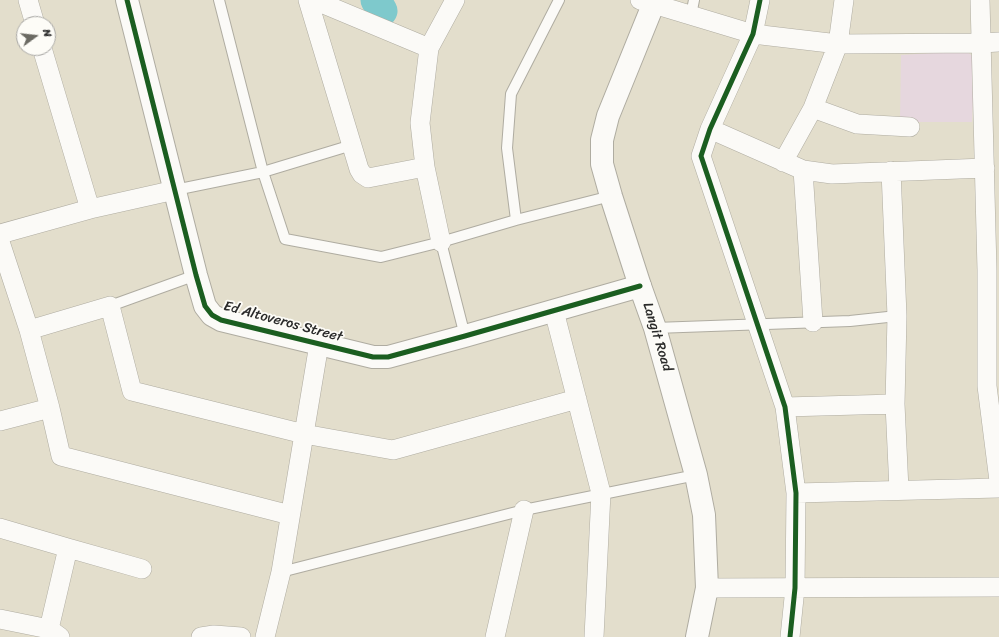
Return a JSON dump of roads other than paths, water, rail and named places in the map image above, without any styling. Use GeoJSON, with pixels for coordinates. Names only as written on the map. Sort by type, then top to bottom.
{"type":"FeatureCollection","features":[{"type":"Feature","properties":{"kind":"street"},"geometry":{"type":"LineString","coordinates":[[28,0],[33,16]]}},
{"type":"Feature","properties":{"kind":"street","name":"Ed Altoveros Street"},"geometry":{"type":"LineString","coordinates":[[127,0],[196,275],[205,306],[212,315],[221,320],[373,357],[388,357],[640,286]]}},
{"type":"Feature","properties":{"kind":"street"},"geometry":{"type":"LineString","coordinates":[[308,0],[359,169],[362,174],[368,178],[425,167]]}},
{"type":"Feature","properties":{"kind":"street"},"geometry":{"type":"LineString","coordinates":[[314,0],[429,48]]}},
{"type":"Feature","properties":{"kind":"street"},"geometry":{"type":"LineString","coordinates":[[441,242],[425,167],[420,123],[429,48],[455,0]]}},
{"type":"Feature","properties":{"kind":"street"},"geometry":{"type":"LineString","coordinates":[[760,0],[753,34],[710,129],[701,156],[785,407],[796,493],[795,588],[790,637]]}},
{"type":"Feature","properties":{"kind":"street"},"geometry":{"type":"LineString","coordinates":[[783,162],[814,108],[838,44],[844,0]]}},
{"type":"Feature","properties":{"kind":"street"},"geometry":{"type":"LineString","coordinates":[[980,0],[990,42],[985,168],[987,270],[999,481]]}},
{"type":"Feature","properties":{"kind":"street"},"geometry":{"type":"LineString","coordinates":[[650,1],[692,8],[753,34],[838,44],[990,42]]}},
{"type":"Feature","properties":{"kind":"street","name":"Langit Road"},"geometry":{"type":"LineString","coordinates":[[650,1],[608,116],[602,140],[602,164],[640,286],[655,328],[696,475],[704,515],[707,588],[697,637]]}},
{"type":"Feature","properties":{"kind":"street"},"geometry":{"type":"LineString","coordinates":[[44,56],[90,209]]}},
{"type":"Feature","properties":{"kind":"street"},"geometry":{"type":"LineString","coordinates":[[814,108],[857,124],[910,127]]}},
{"type":"Feature","properties":{"kind":"street"},"geometry":{"type":"LineString","coordinates":[[710,129],[803,170],[832,174],[985,168]]}},
{"type":"Feature","properties":{"kind":"street"},"geometry":{"type":"LineString","coordinates":[[803,170],[813,322]]}},
{"type":"Feature","properties":{"kind":"street"},"geometry":{"type":"LineString","coordinates":[[890,171],[897,316],[894,404],[899,490]]}},
{"type":"Feature","properties":{"kind":"street"},"geometry":{"type":"LineString","coordinates":[[0,234],[90,209],[175,190]]}},
{"type":"Feature","properties":{"kind":"street"},"geometry":{"type":"LineString","coordinates":[[0,242],[29,330],[61,456],[290,515]]}},
{"type":"Feature","properties":{"kind":"street"},"geometry":{"type":"LineString","coordinates":[[29,330],[110,306],[132,390],[304,434],[393,450],[577,399]]}},
{"type":"Feature","properties":{"kind":"street"},"geometry":{"type":"LineString","coordinates":[[554,311],[601,493],[594,637]]}},
{"type":"Feature","properties":{"kind":"street"},"geometry":{"type":"LineString","coordinates":[[265,637],[281,572],[319,344]]}},
{"type":"Feature","properties":{"kind":"street"},"geometry":{"type":"LineString","coordinates":[[785,407],[894,404]]}},
{"type":"Feature","properties":{"kind":"street"},"geometry":{"type":"LineString","coordinates":[[0,421],[50,408]]}},
{"type":"Feature","properties":{"kind":"street"},"geometry":{"type":"LineString","coordinates":[[796,493],[999,488]]}},
{"type":"Feature","properties":{"kind":"street"},"geometry":{"type":"LineString","coordinates":[[495,637],[524,510]]}},
{"type":"Feature","properties":{"kind":"street"},"geometry":{"type":"LineString","coordinates":[[0,528],[142,569]]}},
{"type":"Feature","properties":{"kind":"street"},"geometry":{"type":"LineString","coordinates":[[0,619],[55,633],[68,548]]}},
{"type":"Feature","properties":{"kind":"street"},"geometry":{"type":"LineString","coordinates":[[707,588],[999,587]]}},
{"type":"Feature","properties":{"kind":"street"},"geometry":{"type":"LineString","coordinates":[[201,637],[214,635],[240,637]]}},
{"type":"Feature","properties":{"kind":"lane"},"geometry":{"type":"LineString","coordinates":[[219,0],[263,172],[285,239],[381,257],[611,196]]}},
{"type":"Feature","properties":{"kind":"lane"},"geometry":{"type":"LineString","coordinates":[[516,220],[507,148],[511,94],[559,0]]}},
{"type":"Feature","properties":{"kind":"lane"},"geometry":{"type":"LineString","coordinates":[[175,190],[263,172],[352,145]]}},
{"type":"Feature","properties":{"kind":"lane"},"geometry":{"type":"LineString","coordinates":[[441,242],[466,336]]}},
{"type":"Feature","properties":{"kind":"lane"},"geometry":{"type":"LineString","coordinates":[[110,306],[196,275]]}},
{"type":"Feature","properties":{"kind":"lane"},"geometry":{"type":"LineString","coordinates":[[655,328],[850,321],[897,316]]}},
{"type":"Feature","properties":{"kind":"lane"},"geometry":{"type":"LineString","coordinates":[[281,572],[524,510],[601,493],[696,475]]}},
{"type":"Feature","properties":{"kind":"waterway"},"geometry":{"type":"LineString","coordinates":[[376,0],[382,11]]}}]}
